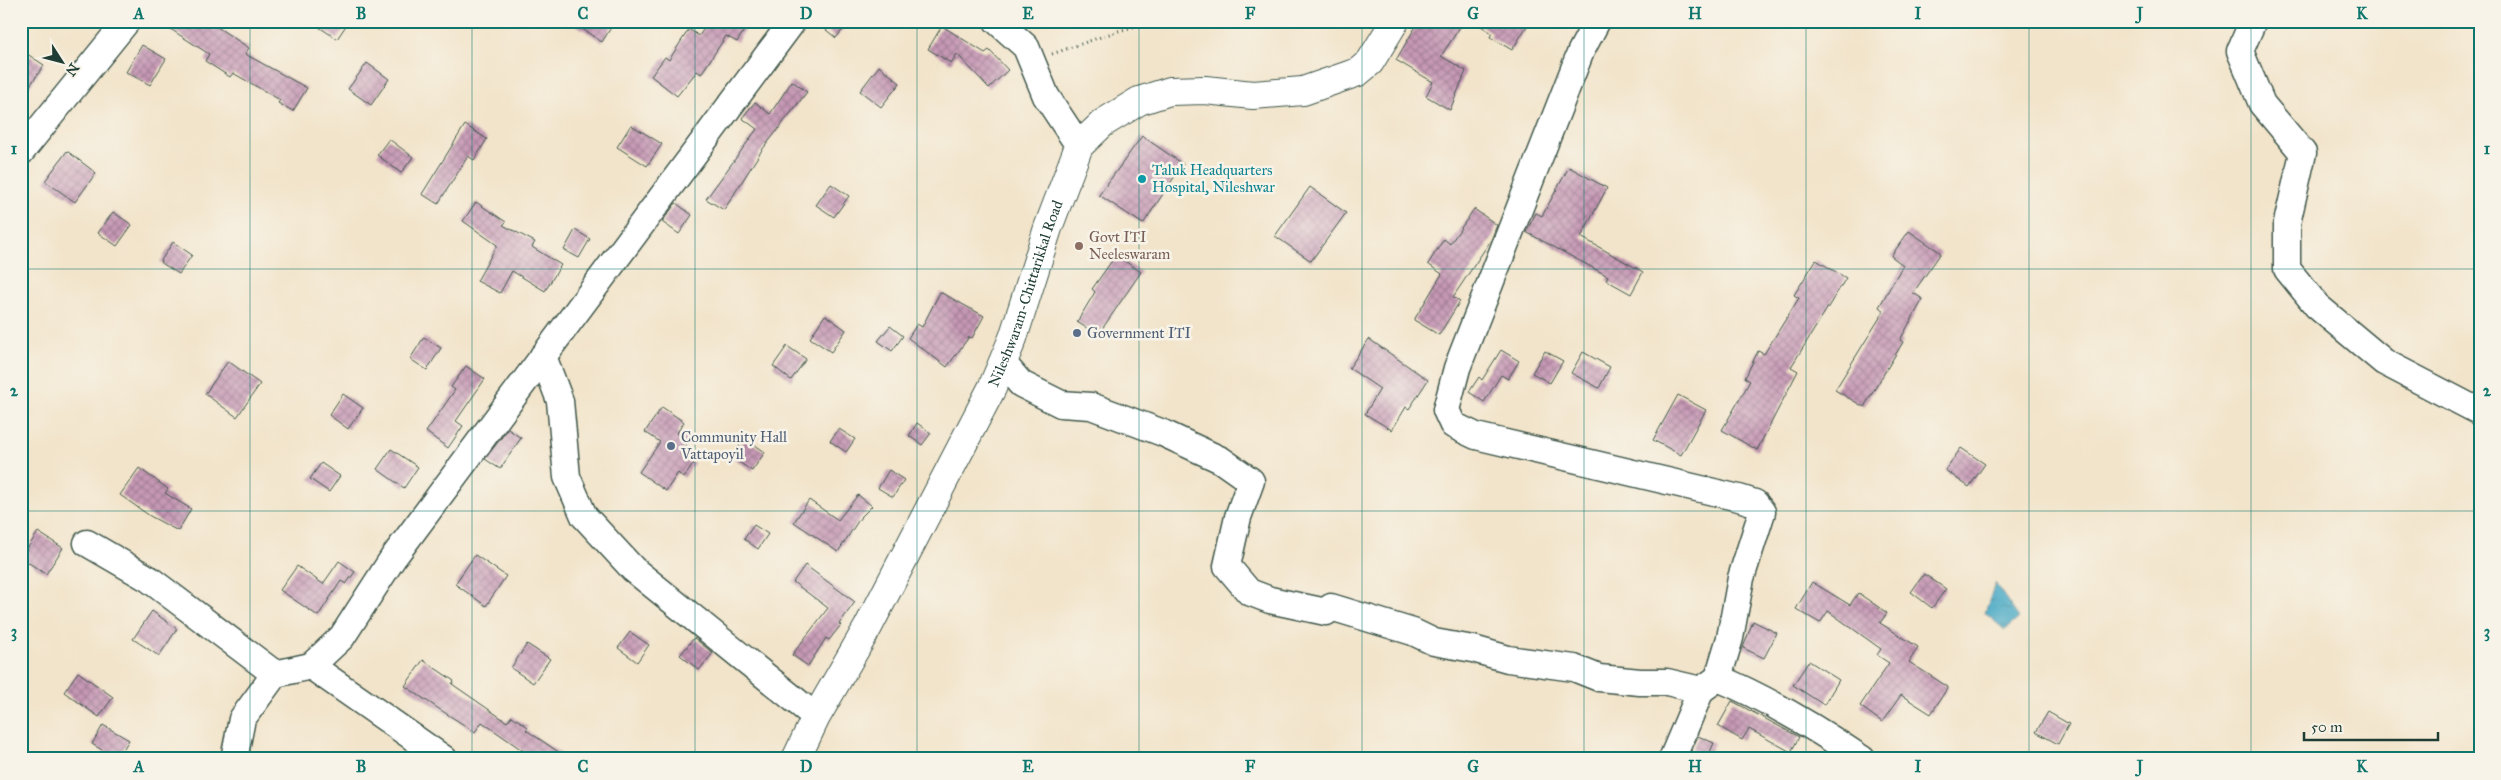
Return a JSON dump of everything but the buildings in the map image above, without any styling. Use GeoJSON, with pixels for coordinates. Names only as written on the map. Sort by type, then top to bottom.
{"type":"FeatureCollection","features":[{"type":"Feature","properties":{"kind":"main road","name":"Nileshwaram-Chittarikkal Road"},"geometry":{"type":"LineString","coordinates":[[796,759],[816,717],[868,627],[992,388],[1013,338],[1048,228],[1079,146],[1103,123],[1139,101],[1170,91],[1205,90],[1253,95],[1293,92],[1358,72],[1370,62],[1395,21]]}},
{"type":"Feature","properties":{"kind":"street"},"geometry":{"type":"LineString","coordinates":[[21,152],[127,21]]}},
{"type":"Feature","properties":{"kind":"street"},"geometry":{"type":"LineString","coordinates":[[234,759],[242,719],[275,674],[311,666],[342,637],[393,558],[793,21]]}},
{"type":"Feature","properties":{"kind":"street"},"geometry":{"type":"LineString","coordinates":[[997,21],[1026,46],[1046,96],[1079,146]]}},
{"type":"Feature","properties":{"kind":"street"},"geometry":{"type":"LineString","coordinates":[[1597,21],[1581,51],[1464,350],[1450,391],[1446,410],[1453,424],[1476,436],[1754,503],[1762,512],[1741,578],[1730,638],[1672,759]]}},
{"type":"Feature","properties":{"kind":"street"},"geometry":{"type":"LineString","coordinates":[[2253,21],[2240,51],[2262,104],[2303,153],[2287,223],[2287,269],[2317,306],[2384,362],[2480,412]]}},
{"type":"Feature","properties":{"kind":"street"},"geometry":{"type":"LineString","coordinates":[[543,356],[560,401],[567,477],[584,516],[633,569],[816,717]]}},
{"type":"Feature","properties":{"kind":"street"},"geometry":{"type":"LineString","coordinates":[[1003,363],[1021,384],[1061,404],[1091,406],[1163,433],[1221,460],[1251,481],[1238,517],[1227,566],[1249,592],[1270,600],[1326,612],[1331,607],[1413,632],[1434,642],[1474,649],[1508,659],[1574,668],[1599,678],[1640,682],[1709,684],[1776,706],[1830,737],[1862,759]]}},
{"type":"Feature","properties":{"kind":"street"},"geometry":{"type":"LineString","coordinates":[[87,543],[150,579],[275,674]]}},
{"type":"Feature","properties":{"kind":"street"},"geometry":{"type":"LineString","coordinates":[[311,666],[444,759]]}},
{"type":"Feature","properties":{"kind":"path"},"geometry":{"type":"LineString","coordinates":[[1026,46],[1050,55],[1118,31],[1156,21]]}},
{"type":"Feature","properties":{"kind":"water"},"geometry":{"type":"Polygon","coordinates":[[[1995,583],[2019,618],[2005,630],[1985,613],[1995,583]]]}},
{"type":"Feature","properties":{"kind":"place","name":"Taluk Headquarters Hospital, Nileshwar"},"geometry":{"type":"Point","coordinates":[1142,179]}},
{"type":"Feature","properties":{"kind":"place","name":"Govt ITI Neeleswaram"},"geometry":{"type":"Point","coordinates":[1079,246]}},
{"type":"Feature","properties":{"kind":"place","name":"Government ITI"},"geometry":{"type":"Point","coordinates":[1077,333]}},
{"type":"Feature","properties":{"kind":"place","name":"Community Hall Vattapoyil"},"geometry":{"type":"Point","coordinates":[671,446]}}]}
